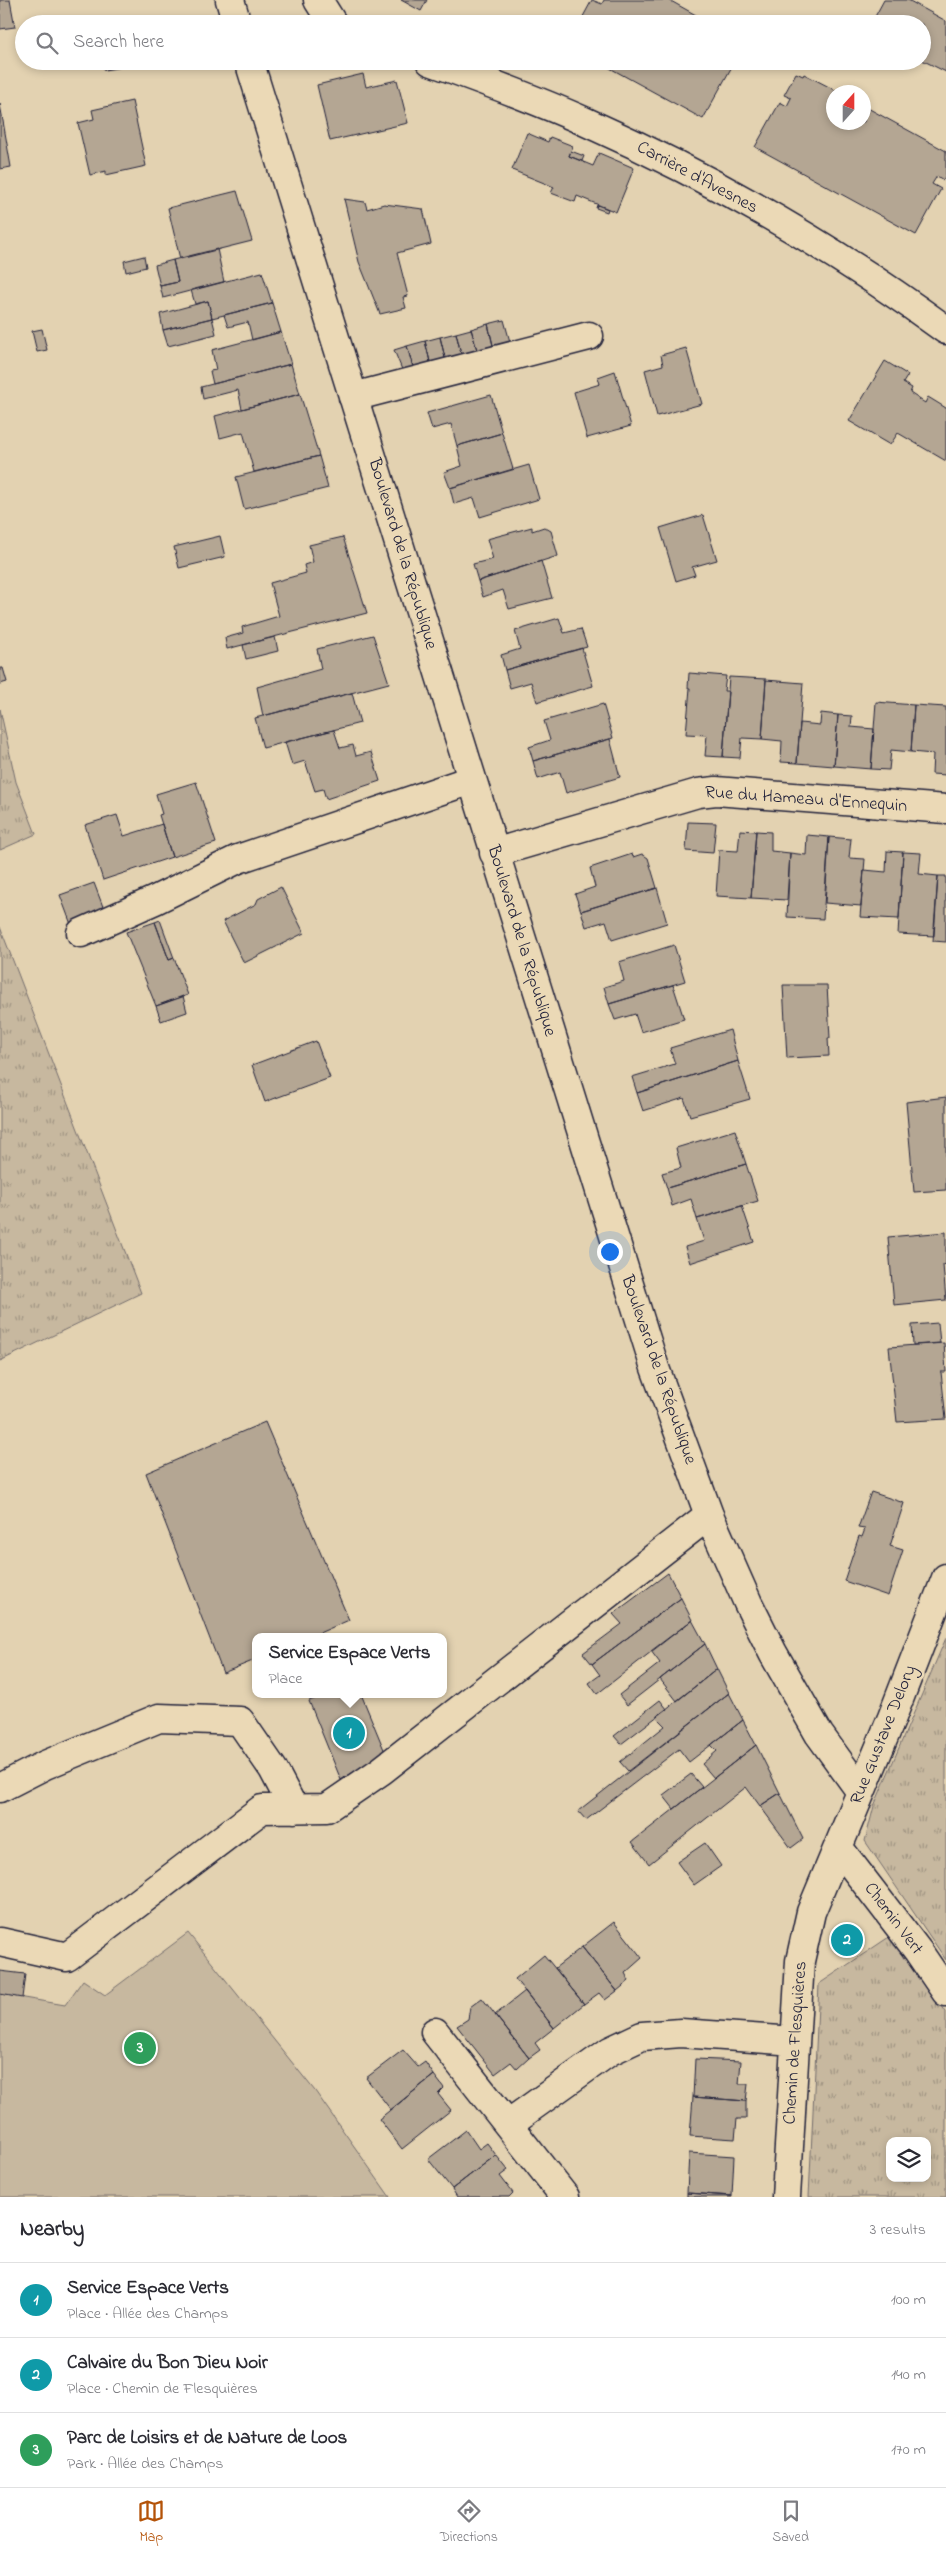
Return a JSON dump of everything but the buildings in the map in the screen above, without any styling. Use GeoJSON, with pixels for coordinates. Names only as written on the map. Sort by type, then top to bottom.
{"type":"FeatureCollection","features":[{"type":"Feature","properties":{"kind":"street"},"geometry":{"type":"LineString","coordinates":[[230,0],[234,15]]}},
{"type":"Feature","properties":{"kind":"street"},"geometry":{"type":"LineString","coordinates":[[318,0],[327,15]]}},
{"type":"Feature","properties":{"kind":"street","name":"Boulevard de la République"},"geometry":{"type":"LineString","coordinates":[[252,70],[634,1306],[709,1515],[728,1561],[773,1653],[819,1734],[861,1792]]}},
{"type":"Feature","properties":{"kind":"street","name":"Carrière d'Avesnes"},"geometry":{"type":"LineString","coordinates":[[454,70],[545,104],[684,170],[795,230],[874,279],[946,330]]}},
{"type":"Feature","properties":{"kind":"street"},"geometry":{"type":"LineString","coordinates":[[353,397],[589,336]]}},
{"type":"Feature","properties":{"kind":"street"},"geometry":{"type":"LineString","coordinates":[[81,933],[155,900],[238,859],[471,780]]}},
{"type":"Feature","properties":{"kind":"street","name":"Rue du Hameau d'Ennequin"},"geometry":{"type":"LineString","coordinates":[[494,853],[698,793],[716,791],[946,809]]}},
{"type":"Feature","properties":{"kind":"street"},"geometry":{"type":"LineString","coordinates":[[0,1942],[67,1957],[262,1809],[327,1808],[381,1771],[709,1515]]}},
{"type":"Feature","properties":{"kind":"street","name":"Rue Gustave Delory"},"geometry":{"type":"LineString","coordinates":[[819,1891],[861,1792],[946,1578]]}},
{"type":"Feature","properties":{"kind":"street"},"geometry":{"type":"LineString","coordinates":[[0,1788],[45,1765],[159,1718],[240,1721],[273,1769],[294,1809]]}},
{"type":"Feature","properties":{"kind":"street","name":"Chemin Vert"},"geometry":{"type":"LineString","coordinates":[[838,1847],[918,1951],[946,1992]]}},
{"type":"Feature","properties":{"kind":"street","name":"Chemin de Flesquières"},"geometry":{"type":"LineString","coordinates":[[786,2197],[800,1962],[811,1912],[819,1891]]}},
{"type":"Feature","properties":{"kind":"street"},"geometry":{"type":"LineString","coordinates":[[435,2032],[565,2197]]}},
{"type":"Feature","properties":{"kind":"street"},"geometry":{"type":"LineString","coordinates":[[508,2124],[610,2051],[642,2036],[681,2033],[795,2041]]}},
{"type":"Feature","properties":{"kind":"green space"},"geometry":{"type":"Polygon","coordinates":[[[0,709],[16,782],[36,834],[0,850],[0,709]]]}},
{"type":"Feature","properties":{"kind":"green space"},"geometry":{"type":"Polygon","coordinates":[[[0,927],[141,1293],[0,1361],[0,927]]]}},
{"type":"Feature","properties":{"kind":"green space"},"geometry":{"type":"Polygon","coordinates":[[[946,1638],[946,1960],[865,1841],[874,1806],[946,1638]]]}},
{"type":"Feature","properties":{"kind":"green space"},"geometry":{"type":"Polygon","coordinates":[[[188,1933],[315,2091],[390,2197],[0,2197],[0,1994],[65,2005],[83,1980],[105,1995],[188,1933]]]}},
{"type":"Feature","properties":{"kind":"green space"},"geometry":{"type":"Polygon","coordinates":[[[892,1935],[946,2012],[946,2197],[809,2197],[819,1984],[892,1935]]]}},
{"type":"Feature","properties":{"kind":"place","name":"Service Espace Verts"},"geometry":{"type":"Point","coordinates":[349,1733]}},
{"type":"Feature","properties":{"kind":"place","name":"Calvaire du Bon Dieu Noir"},"geometry":{"type":"Point","coordinates":[847,1940]}},
{"type":"Feature","properties":{"kind":"place","name":"Parc de Loisirs et de Nature de Loos"},"geometry":{"type":"Point","coordinates":[140,2048]}}]}
